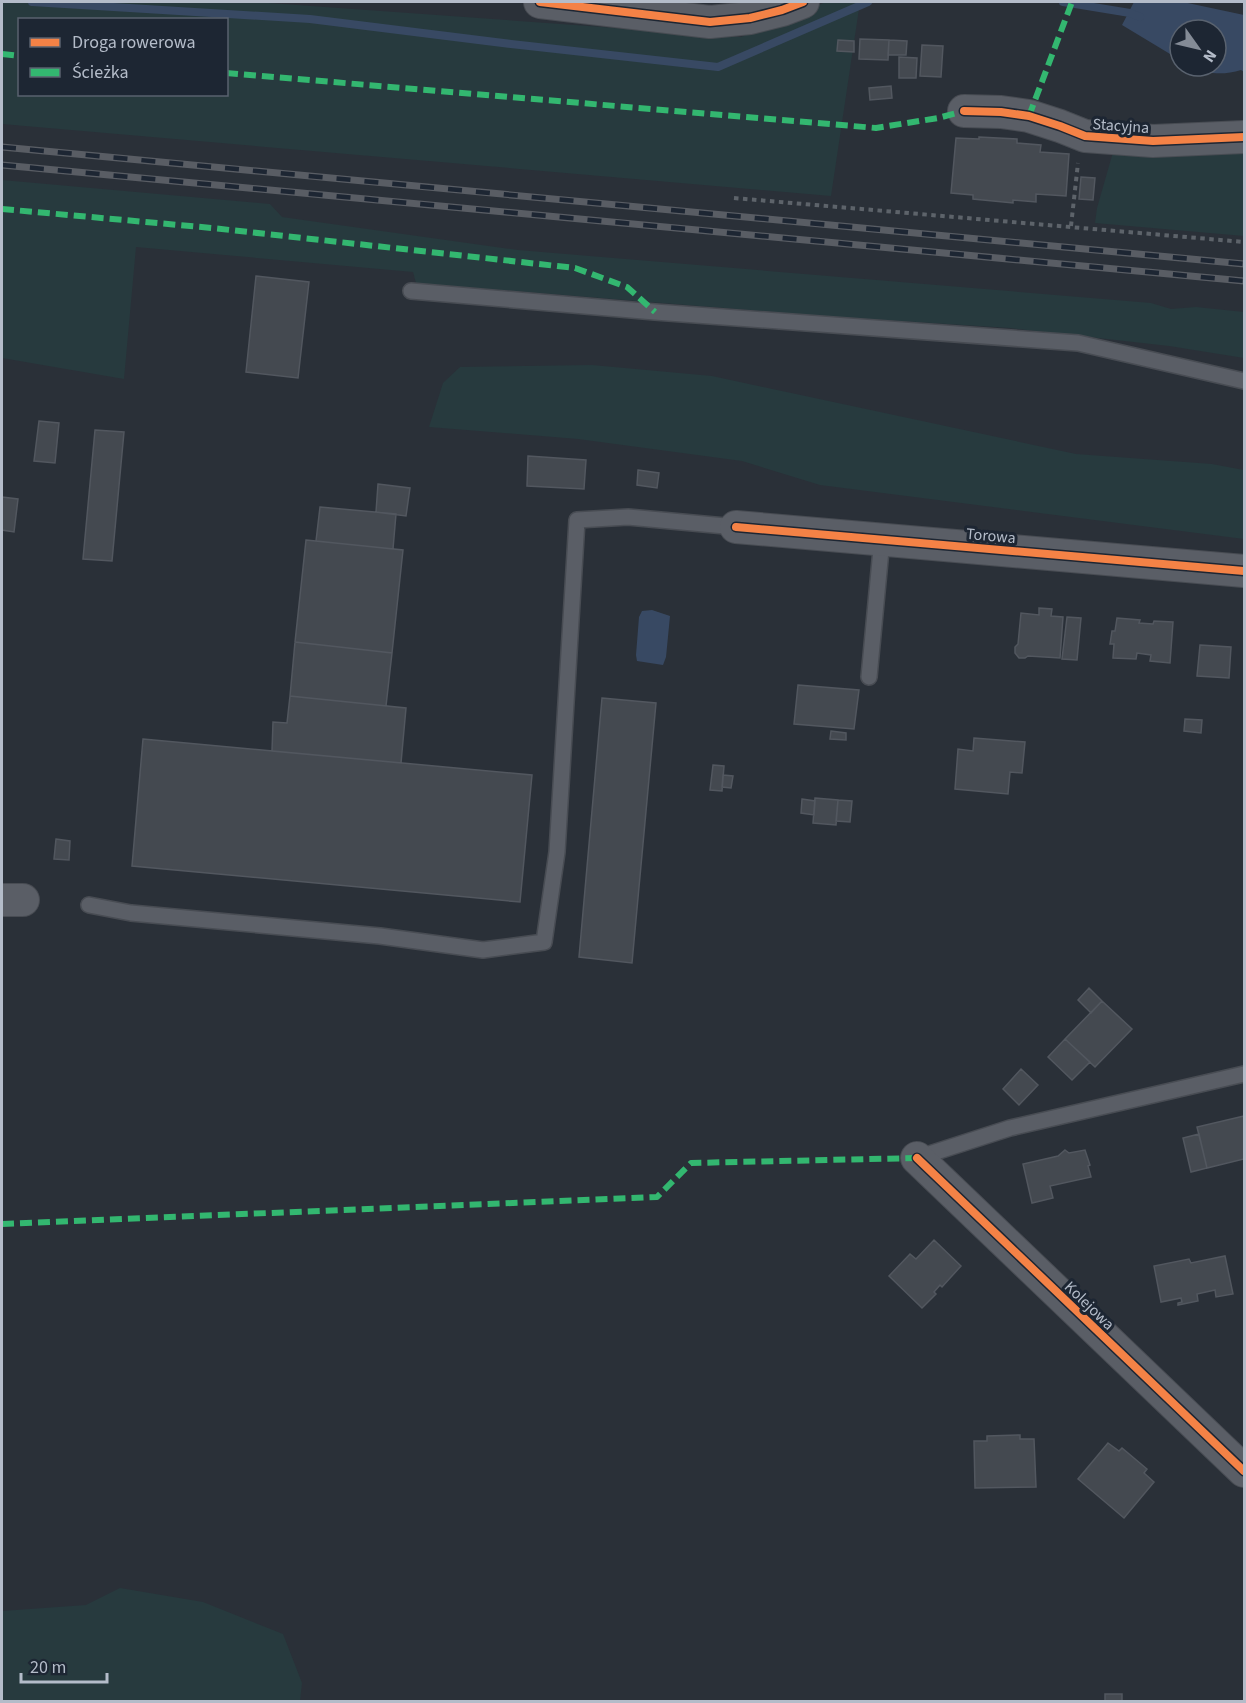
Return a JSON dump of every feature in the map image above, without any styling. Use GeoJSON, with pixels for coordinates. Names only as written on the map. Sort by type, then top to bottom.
{"type":"FeatureCollection","features":[{"type":"Feature","properties":{"kind":"street"},"geometry":{"type":"LineString","coordinates":[[540,2],[711,22],[750,18],[803,2]]}},
{"type":"Feature","properties":{"kind":"street","name":"Stacyjna"},"geometry":{"type":"LineString","coordinates":[[964,111],[1001,112],[1029,116],[1085,136],[1153,141],[1245,137]]}},
{"type":"Feature","properties":{"kind":"street","name":"Torowa"},"geometry":{"type":"LineString","coordinates":[[736,527],[1245,571]]}},
{"type":"Feature","properties":{"kind":"street","name":"Kolejowa"},"geometry":{"type":"LineString","coordinates":[[917,1158],[1245,1471]]}},
{"type":"Feature","properties":{"kind":"lane"},"geometry":{"type":"LineString","coordinates":[[411,291],[655,312],[1078,343],[1245,381]]}},
{"type":"Feature","properties":{"kind":"lane"},"geometry":{"type":"LineString","coordinates":[[89,905],[131,914],[380,936],[483,950],[544,942],[557,852],[577,520],[628,517],[736,527]]}},
{"type":"Feature","properties":{"kind":"lane"},"geometry":{"type":"LineString","coordinates":[[869,677],[882,539]]}},
{"type":"Feature","properties":{"kind":"lane"},"geometry":{"type":"LineString","coordinates":[[917,1158],[1010,1128],[1245,1074]]}},
{"type":"Feature","properties":{"kind":"path"},"geometry":{"type":"LineString","coordinates":[[1071,226],[1076,175],[1085,136]]}},
{"type":"Feature","properties":{"kind":"path"},"geometry":{"type":"LineString","coordinates":[[734,198],[1245,242]]}},
{"type":"Feature","properties":{"kind":"green space"},"geometry":{"type":"Polygon","coordinates":[[[2,2],[255,2],[741,37],[826,2],[860,2],[831,196],[2,124],[2,2]]]}},
{"type":"Feature","properties":{"kind":"green space"},"geometry":{"type":"Polygon","coordinates":[[[1244,149],[1244,236],[1095,223],[1113,152],[1244,149]]]}},
{"type":"Feature","properties":{"kind":"green space"},"geometry":{"type":"Polygon","coordinates":[[[2,180],[270,204],[282,217],[518,250],[1151,303],[1171,309],[1196,307],[1244,312],[1244,358],[1169,346],[1010,328],[822,316],[416,283],[413,272],[136,247],[124,379],[2,358],[2,180]]]}},
{"type":"Feature","properties":{"kind":"green space"},"geometry":{"type":"Polygon","coordinates":[[[592,365],[712,376],[1076,454],[1212,464],[1244,470],[1244,539],[820,485],[742,461],[578,439],[429,427],[443,383],[460,367],[592,365]]]}},
{"type":"Feature","properties":{"kind":"green space"},"geometry":{"type":"Polygon","coordinates":[[[120,1588],[203,1602],[283,1634],[302,1683],[300,1701],[2,1701],[2,1611],[86,1605],[120,1588]]]}},
{"type":"Feature","properties":{"kind":"water"},"geometry":{"type":"Polygon","coordinates":[[[1134,2],[1183,2],[1244,15],[1244,72],[1241,70],[1228,73],[1228,18],[1168,18],[1168,53],[1122,25],[1134,2]]]}},
{"type":"Feature","properties":{"kind":"water"},"geometry":{"type":"Polygon","coordinates":[[[652,610],[670,616],[666,657],[663,665],[637,661],[639,617],[642,611],[652,610]]]}},
{"type":"Feature","properties":{"kind":"building"},"geometry":{"type":"Polygon","coordinates":[[[860,39],[889,40],[888,60],[859,59],[860,39]]]}},
{"type":"Feature","properties":{"kind":"building"},"geometry":{"type":"Polygon","coordinates":[[[838,40],[854,41],[854,52],[837,51],[838,40]]]}},
{"type":"Feature","properties":{"kind":"building"},"geometry":{"type":"Polygon","coordinates":[[[889,40],[907,41],[906,55],[888,55],[889,40]]]}},
{"type":"Feature","properties":{"kind":"building"},"geometry":{"type":"Polygon","coordinates":[[[922,45],[943,46],[941,77],[920,76],[922,45]]]}},
{"type":"Feature","properties":{"kind":"building"},"geometry":{"type":"Polygon","coordinates":[[[899,57],[917,58],[916,78],[899,78],[899,57]]]}},
{"type":"Feature","properties":{"kind":"building"},"geometry":{"type":"Polygon","coordinates":[[[891,86],[892,98],[870,100],[869,88],[891,86]]]}},
{"type":"Feature","properties":{"kind":"building"},"geometry":{"type":"Polygon","coordinates":[[[979,137],[1017,139],[1017,143],[1041,145],[1040,152],[1069,154],[1066,196],[1036,194],[1036,202],[1013,200],[1013,203],[973,199],[973,195],[951,193],[956,138],[979,139],[979,137]]]}},
{"type":"Feature","properties":{"kind":"building"},"geometry":{"type":"Polygon","coordinates":[[[1081,177],[1095,178],[1093,200],[1079,199],[1081,177]]]}},
{"type":"Feature","properties":{"kind":"building"},"geometry":{"type":"Polygon","coordinates":[[[256,276],[309,282],[298,378],[246,372],[256,276]]]}},
{"type":"Feature","properties":{"kind":"building"},"geometry":{"type":"Polygon","coordinates":[[[39,421],[59,423],[55,463],[34,461],[39,421]]]}},
{"type":"Feature","properties":{"kind":"building"},"geometry":{"type":"Polygon","coordinates":[[[95,430],[124,432],[112,561],[83,559],[95,430]]]}},
{"type":"Feature","properties":{"kind":"building"},"geometry":{"type":"Polygon","coordinates":[[[528,456],[586,460],[584,489],[527,486],[528,456]]]}},
{"type":"Feature","properties":{"kind":"building"},"geometry":{"type":"Polygon","coordinates":[[[638,470],[659,473],[657,488],[637,485],[638,470]]]}},
{"type":"Feature","properties":{"kind":"building"},"geometry":{"type":"Polygon","coordinates":[[[378,484],[410,488],[406,516],[376,512],[378,484]]]}},
{"type":"Feature","properties":{"kind":"building"},"geometry":{"type":"Polygon","coordinates":[[[2,497],[18,499],[14,532],[2,530],[2,497]]]}},
{"type":"Feature","properties":{"kind":"building"},"geometry":{"type":"Polygon","coordinates":[[[320,507],[396,514],[393,549],[316,541],[320,507]]]}},
{"type":"Feature","properties":{"kind":"building"},"geometry":{"type":"Polygon","coordinates":[[[306,540],[403,550],[392,653],[295,642],[306,540]]]}},
{"type":"Feature","properties":{"kind":"building"},"geometry":{"type":"Polygon","coordinates":[[[1039,608],[1052,609],[1051,616],[1063,617],[1060,658],[1028,656],[1019,658],[1015,653],[1021,613],[1039,615],[1039,608]]]}},
{"type":"Feature","properties":{"kind":"building"},"geometry":{"type":"Polygon","coordinates":[[[1067,617],[1081,618],[1077,660],[1062,659],[1067,617]]]}},
{"type":"Feature","properties":{"kind":"building"},"geometry":{"type":"Polygon","coordinates":[[[1117,618],[1140,620],[1139,623],[1153,624],[1154,621],[1173,622],[1170,663],[1150,661],[1151,655],[1137,653],[1136,659],[1113,658],[1114,644],[1110,644],[1117,618]]]}},
{"type":"Feature","properties":{"kind":"building"},"geometry":{"type":"Polygon","coordinates":[[[295,642],[392,653],[386,706],[290,696],[295,642]]]}},
{"type":"Feature","properties":{"kind":"building"},"geometry":{"type":"Polygon","coordinates":[[[1200,645],[1231,647],[1229,678],[1197,676],[1200,645]]]}},
{"type":"Feature","properties":{"kind":"building"},"geometry":{"type":"Polygon","coordinates":[[[798,685],[859,690],[854,729],[794,724],[798,685]]]}},
{"type":"Feature","properties":{"kind":"building"},"geometry":{"type":"Polygon","coordinates":[[[290,696],[406,708],[401,763],[272,751],[273,722],[287,723],[290,696]]]}},
{"type":"Feature","properties":{"kind":"building"},"geometry":{"type":"Polygon","coordinates":[[[602,698],[656,703],[632,963],[579,957],[602,698]]]}},
{"type":"Feature","properties":{"kind":"building"},"geometry":{"type":"Polygon","coordinates":[[[1185,719],[1202,720],[1201,733],[1184,731],[1185,719]]]}},
{"type":"Feature","properties":{"kind":"building"},"geometry":{"type":"Polygon","coordinates":[[[831,731],[846,733],[846,740],[830,739],[831,731]]]}},
{"type":"Feature","properties":{"kind":"building"},"geometry":{"type":"Polygon","coordinates":[[[974,738],[1025,742],[1022,773],[1010,772],[1008,794],[955,789],[958,749],[973,751],[974,738]]]}},
{"type":"Feature","properties":{"kind":"building"},"geometry":{"type":"Polygon","coordinates":[[[143,739],[532,775],[520,902],[132,866],[143,739]]]}},
{"type":"Feature","properties":{"kind":"building"},"geometry":{"type":"Polygon","coordinates":[[[713,765],[724,766],[722,791],[710,790],[713,765]]]}},
{"type":"Feature","properties":{"kind":"building"},"geometry":{"type":"Polygon","coordinates":[[[723,775],[733,776],[731,788],[722,787],[723,775]]]}},
{"type":"Feature","properties":{"kind":"building"},"geometry":{"type":"Polygon","coordinates":[[[815,798],[838,800],[836,825],[813,823],[815,798]]]}},
{"type":"Feature","properties":{"kind":"building"},"geometry":{"type":"Polygon","coordinates":[[[802,799],[815,801],[814,815],[801,813],[802,799]]]}},
{"type":"Feature","properties":{"kind":"building"},"geometry":{"type":"Polygon","coordinates":[[[838,800],[852,801],[850,822],[836,821],[838,800]]]}},
{"type":"Feature","properties":{"kind":"building"},"geometry":{"type":"Polygon","coordinates":[[[56,839],[70,841],[69,860],[54,859],[56,839]]]}},
{"type":"Feature","properties":{"kind":"building"},"geometry":{"type":"Polygon","coordinates":[[[1089,988],[1102,1001],[1091,1013],[1078,1000],[1089,988]]]}},
{"type":"Feature","properties":{"kind":"building"},"geometry":{"type":"Polygon","coordinates":[[[1102,1001],[1132,1029],[1095,1067],[1065,1039],[1102,1001]]]}},
{"type":"Feature","properties":{"kind":"building"},"geometry":{"type":"Polygon","coordinates":[[[1065,1039],[1090,1062],[1072,1080],[1048,1057],[1065,1039]]]}},
{"type":"Feature","properties":{"kind":"building"},"geometry":{"type":"Polygon","coordinates":[[[1021,1069],[1038,1085],[1019,1105],[1003,1089],[1021,1069]]]}},
{"type":"Feature","properties":{"kind":"building"},"geometry":{"type":"Polygon","coordinates":[[[1244,1116],[1244,1159],[1207,1168],[1197,1127],[1244,1116]]]}},
{"type":"Feature","properties":{"kind":"building"},"geometry":{"type":"Polygon","coordinates":[[[1199,1134],[1207,1168],[1191,1172],[1183,1138],[1199,1134]]]}},
{"type":"Feature","properties":{"kind":"building"},"geometry":{"type":"Polygon","coordinates":[[[1065,1150],[1069,1153],[1085,1150],[1091,1177],[1050,1186],[1053,1198],[1032,1203],[1023,1164],[1058,1156],[1065,1150]]]}},
{"type":"Feature","properties":{"kind":"building"},"geometry":{"type":"Polygon","coordinates":[[[934,1240],[961,1266],[942,1287],[940,1285],[934,1292],[936,1294],[922,1308],[889,1276],[910,1254],[916,1259],[934,1240]]]}},
{"type":"Feature","properties":{"kind":"building"},"geometry":{"type":"Polygon","coordinates":[[[1225,1256],[1233,1294],[1216,1297],[1215,1290],[1197,1294],[1198,1301],[1178,1305],[1182,1302],[1181,1298],[1161,1302],[1154,1266],[1189,1259],[1191,1263],[1225,1256]]]}},
{"type":"Feature","properties":{"kind":"building"},"geometry":{"type":"Polygon","coordinates":[[[1020,1435],[1020,1439],[1034,1439],[1036,1487],[975,1488],[974,1441],[987,1441],[987,1436],[1020,1435]]]}},
{"type":"Feature","properties":{"kind":"building"},"geometry":{"type":"Polygon","coordinates":[[[1108,1443],[1119,1451],[1122,1448],[1147,1469],[1144,1473],[1154,1482],[1124,1518],[1078,1479],[1108,1443]]]}},
{"type":"Feature","properties":{"kind":"building"},"geometry":{"type":"Polygon","coordinates":[[[1105,1694],[1122,1694],[1122,1702],[1105,1702],[1105,1694]]]}},
{"type":"Feature","properties":{"kind":"waterway"},"geometry":{"type":"LineString","coordinates":[[32,2],[310,19],[718,67],[868,2]]}},
{"type":"Feature","properties":{"kind":"waterway"},"geometry":{"type":"LineString","coordinates":[[1063,2],[1130,13],[1140,17]]}},
{"type":"Feature","properties":{"kind":"railway"},"geometry":{"type":"LineString","coordinates":[[2,147],[1244,264]]}},
{"type":"Feature","properties":{"kind":"railway"},"geometry":{"type":"LineString","coordinates":[[2,165],[1244,281]]}},
{"type":"Feature","properties":{"kind":"marked path"},"geometry":{"type":"LineString","coordinates":[[1029,116],[1072,2]]}},
{"type":"Feature","properties":{"kind":"marked path"},"geometry":{"type":"LineString","coordinates":[[2,54],[18,56]]}},
{"type":"Feature","properties":{"kind":"marked path"},"geometry":{"type":"LineString","coordinates":[[228,73],[876,128],[938,118],[964,111]]}},
{"type":"Feature","properties":{"kind":"marked path"},"geometry":{"type":"LineString","coordinates":[[2,209],[212,228],[575,268],[627,287],[655,312]]}},
{"type":"Feature","properties":{"kind":"marked path"},"geometry":{"type":"LineString","coordinates":[[2,1224],[657,1197],[691,1163],[917,1158]]}},
{"type":"Feature","properties":{"kind":"cycle path"},"geometry":{"type":"LineString","coordinates":[[540,2],[710,22],[750,18],[803,2]]}},
{"type":"Feature","properties":{"kind":"cycle path"},"geometry":{"type":"LineString","coordinates":[[964,111],[1001,112],[1029,116],[1085,136],[1153,141],[1244,137]]}},
{"type":"Feature","properties":{"kind":"cycle path"},"geometry":{"type":"LineString","coordinates":[[736,527],[1244,571]]}},
{"type":"Feature","properties":{"kind":"cycle path"},"geometry":{"type":"LineString","coordinates":[[917,1158],[1244,1471]]}}]}
